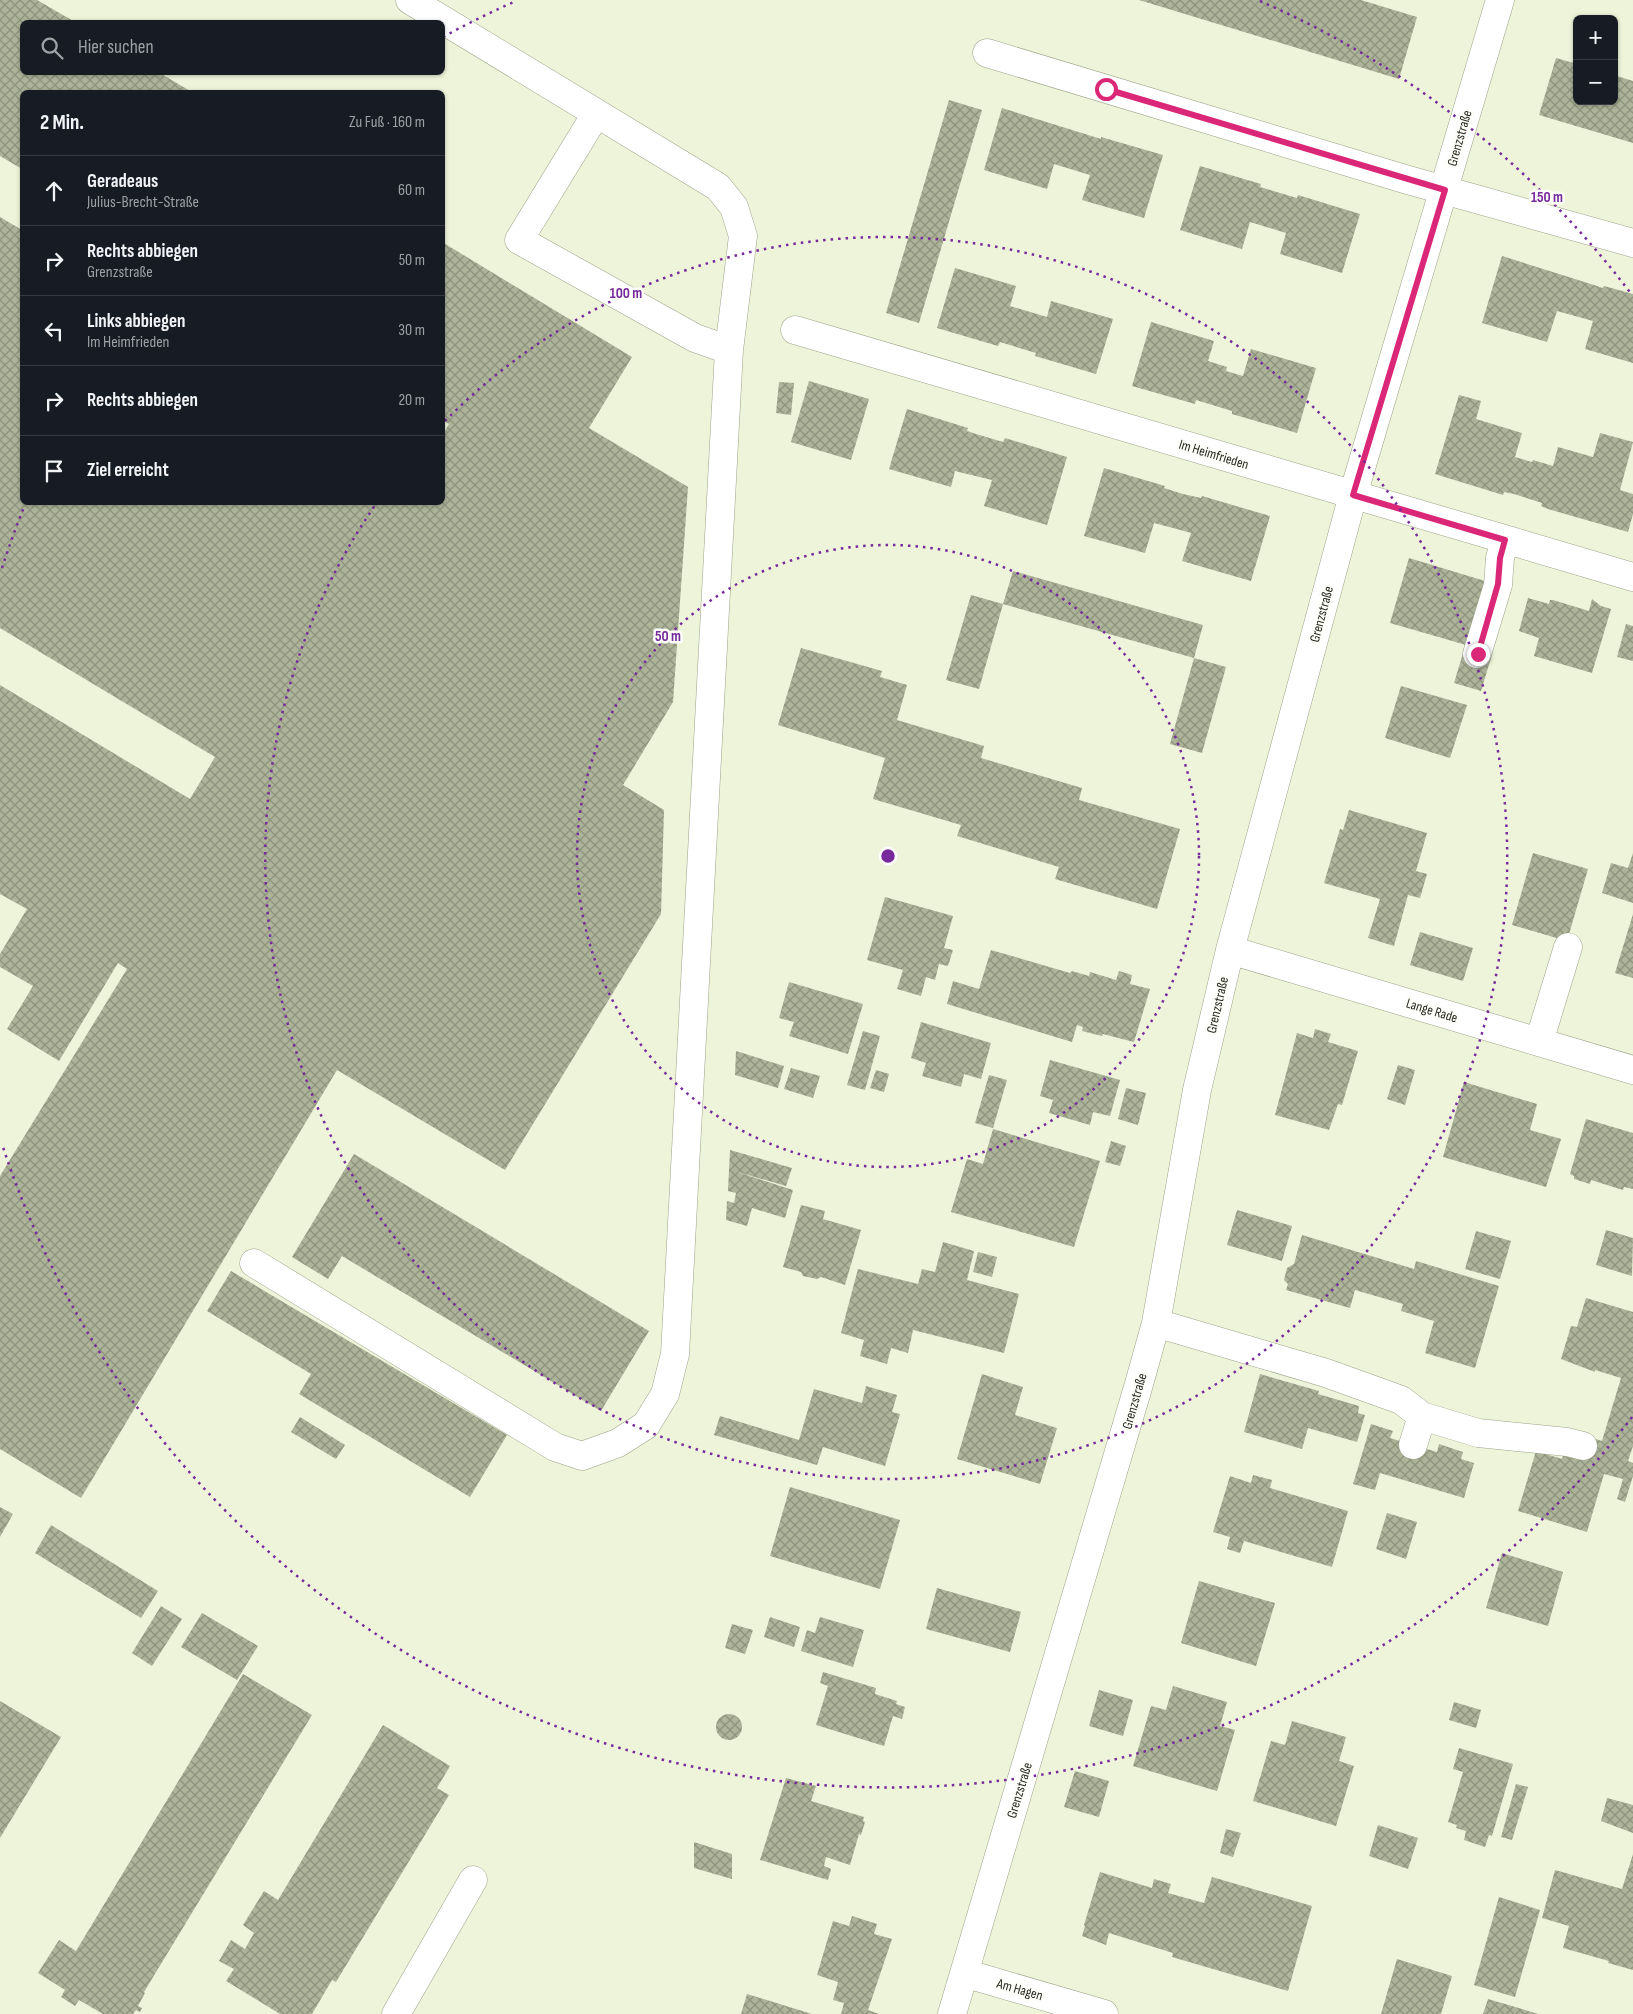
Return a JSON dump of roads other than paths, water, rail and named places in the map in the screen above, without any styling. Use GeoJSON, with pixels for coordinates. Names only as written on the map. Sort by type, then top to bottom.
{"type":"FeatureCollection","features":[{"type":"Feature","properties":{"kind":"street"},"geometry":{"type":"LineString","coordinates":[[410,0],[443,20]]}},
{"type":"Feature","properties":{"kind":"street","name":"Grenzstraße"},"geometry":{"type":"LineString","coordinates":[[952,2014],[1122,1446],[1156,1322],[1197,1090],[1230,950],[1353,495],[1500,0]]}},
{"type":"Feature","properties":{"kind":"street"},"geometry":{"type":"LineString","coordinates":[[254,1263],[555,1447],[582,1456],[618,1443],[646,1425],[665,1394],[675,1344],[729,350],[743,236],[734,207],[718,187],[445,21]]}},
{"type":"Feature","properties":{"kind":"street"},"geometry":{"type":"LineString","coordinates":[[988,53],[1445,190],[1633,243]]}},
{"type":"Feature","properties":{"kind":"street"},"geometry":{"type":"LineString","coordinates":[[596,114],[520,240],[695,338],[729,350]]}},
{"type":"Feature","properties":{"kind":"street","name":"Im Heimfrieden"},"geometry":{"type":"LineString","coordinates":[[795,330],[1633,577]]}},
{"type":"Feature","properties":{"kind":"street"},"geometry":{"type":"LineString","coordinates":[[1478,654],[1498,584],[1500,558],[1505,540]]}},
{"type":"Feature","properties":{"kind":"street"},"geometry":{"type":"LineString","coordinates":[[1539,1042],[1568,947]]}},
{"type":"Feature","properties":{"kind":"street","name":"Lange Rade"},"geometry":{"type":"LineString","coordinates":[[1230,950],[1633,1070]]}},
{"type":"Feature","properties":{"kind":"street"},"geometry":{"type":"LineString","coordinates":[[1156,1322],[1326,1373],[1401,1400],[1422,1416],[1478,1433],[1567,1442],[1583,1446]]}},
{"type":"Feature","properties":{"kind":"street"},"geometry":{"type":"LineString","coordinates":[[1413,1445],[1422,1416]]}},
{"type":"Feature","properties":{"kind":"street"},"geometry":{"type":"LineString","coordinates":[[396,2014],[474,1880]]}},
{"type":"Feature","properties":{"kind":"street","name":"Am Hagen"},"geometry":{"type":"LineString","coordinates":[[964,1973],[1104,2014]]}}]}
